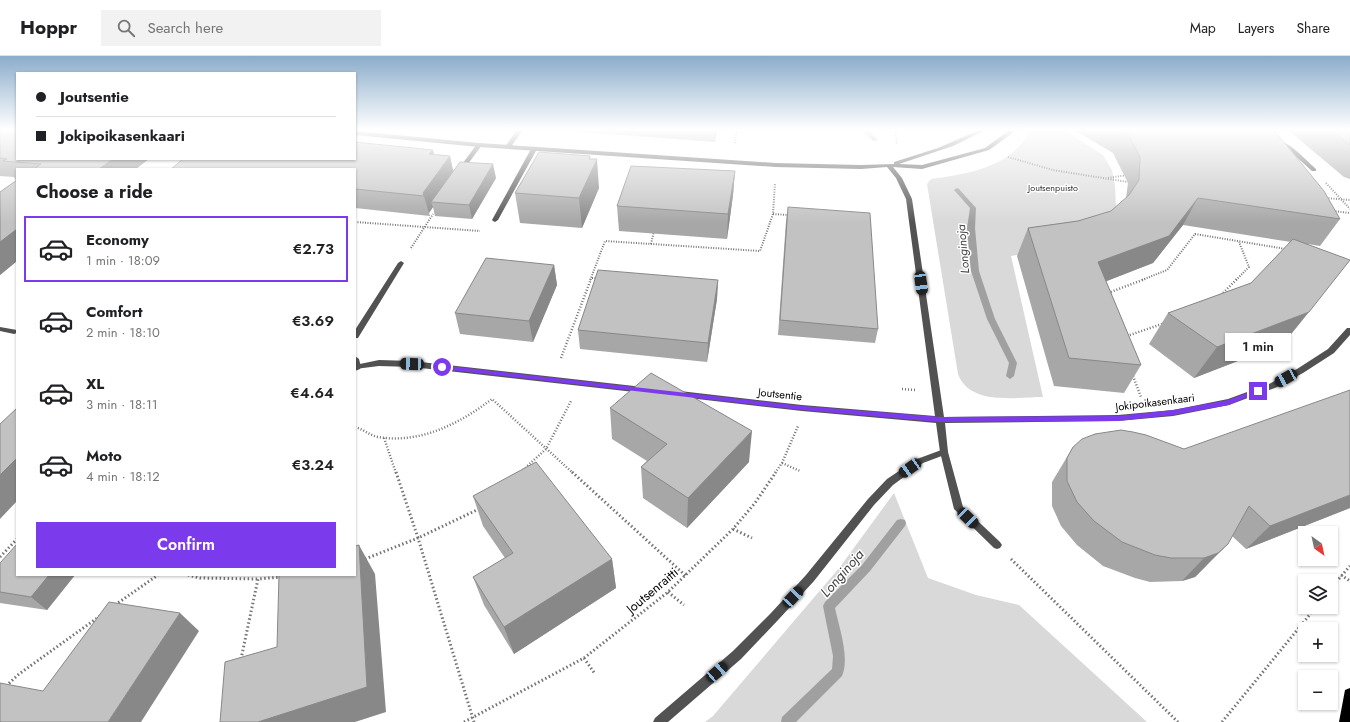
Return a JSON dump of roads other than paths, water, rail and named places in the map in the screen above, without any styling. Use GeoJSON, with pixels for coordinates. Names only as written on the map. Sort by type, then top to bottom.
{"type":"FeatureCollection","features":[{"type":"Feature","properties":{"kind":"main road"},"geometry":{"type":"LineString","coordinates":[[1346,722],[1350,695]]}},
{"type":"Feature","properties":{"kind":"street"},"geometry":{"type":"LineString","coordinates":[[455,179],[467,161]]}},
{"type":"Feature","properties":{"kind":"street"},"geometry":{"type":"LineString","coordinates":[[495,220],[527,161]]}},
{"type":"Feature","properties":{"kind":"street"},"geometry":{"type":"LineString","coordinates":[[717,161],[776,165],[855,167],[889,165],[922,167],[945,161]]}},
{"type":"Feature","properties":{"kind":"street"},"geometry":{"type":"LineString","coordinates":[[889,165],[903,161]]}},
{"type":"Feature","properties":{"kind":"street"},"geometry":{"type":"LineString","coordinates":[[1304,161],[1314,170]]}},
{"type":"Feature","properties":{"kind":"street"},"geometry":{"type":"LineString","coordinates":[[889,165],[899,178],[909,199],[944,452],[959,509],[997,545]]}},
{"type":"Feature","properties":{"kind":"street"},"geometry":{"type":"LineString","coordinates":[[356,334],[400,264]]}},
{"type":"Feature","properties":{"kind":"street"},"geometry":{"type":"LineString","coordinates":[[0,329],[14,332]]}},
{"type":"Feature","properties":{"kind":"street","name":"Jokipoikasenkaari"},"geometry":{"type":"LineString","coordinates":[[940,420],[1118,418],[1173,413],[1229,402],[1272,386],[1300,371],[1331,351],[1350,330]]}},
{"type":"Feature","properties":{"kind":"street"},"geometry":{"type":"LineString","coordinates":[[356,368],[379,363],[412,364],[653,391]]}},
{"type":"Feature","properties":{"kind":"street","name":"Joutsentie"},"geometry":{"type":"LineString","coordinates":[[668,393],[810,409],[940,420]]}},
{"type":"Feature","properties":{"kind":"street"},"geometry":{"type":"LineString","coordinates":[[659,722],[737,655],[775,616],[810,578],[871,502],[890,482],[920,461],[944,452]]}},
{"type":"Feature","properties":{"kind":"waterway","name":"Longinoja"},"geometry":{"type":"LineString","coordinates":[[957,190],[973,208],[971,228],[975,271],[991,319],[1013,363],[1010,376]]}},
{"type":"Feature","properties":{"kind":"waterway","name":"Longinoja"},"geometry":{"type":"LineString","coordinates":[[787,722],[838,672],[839,656],[829,606],[866,568],[901,523]]}},
{"type":"Feature","properties":{"kind":"park label","name":"Joutsenpuisto"},"geometry":{"type":"Point","coordinates":[1053,188]}}]}
